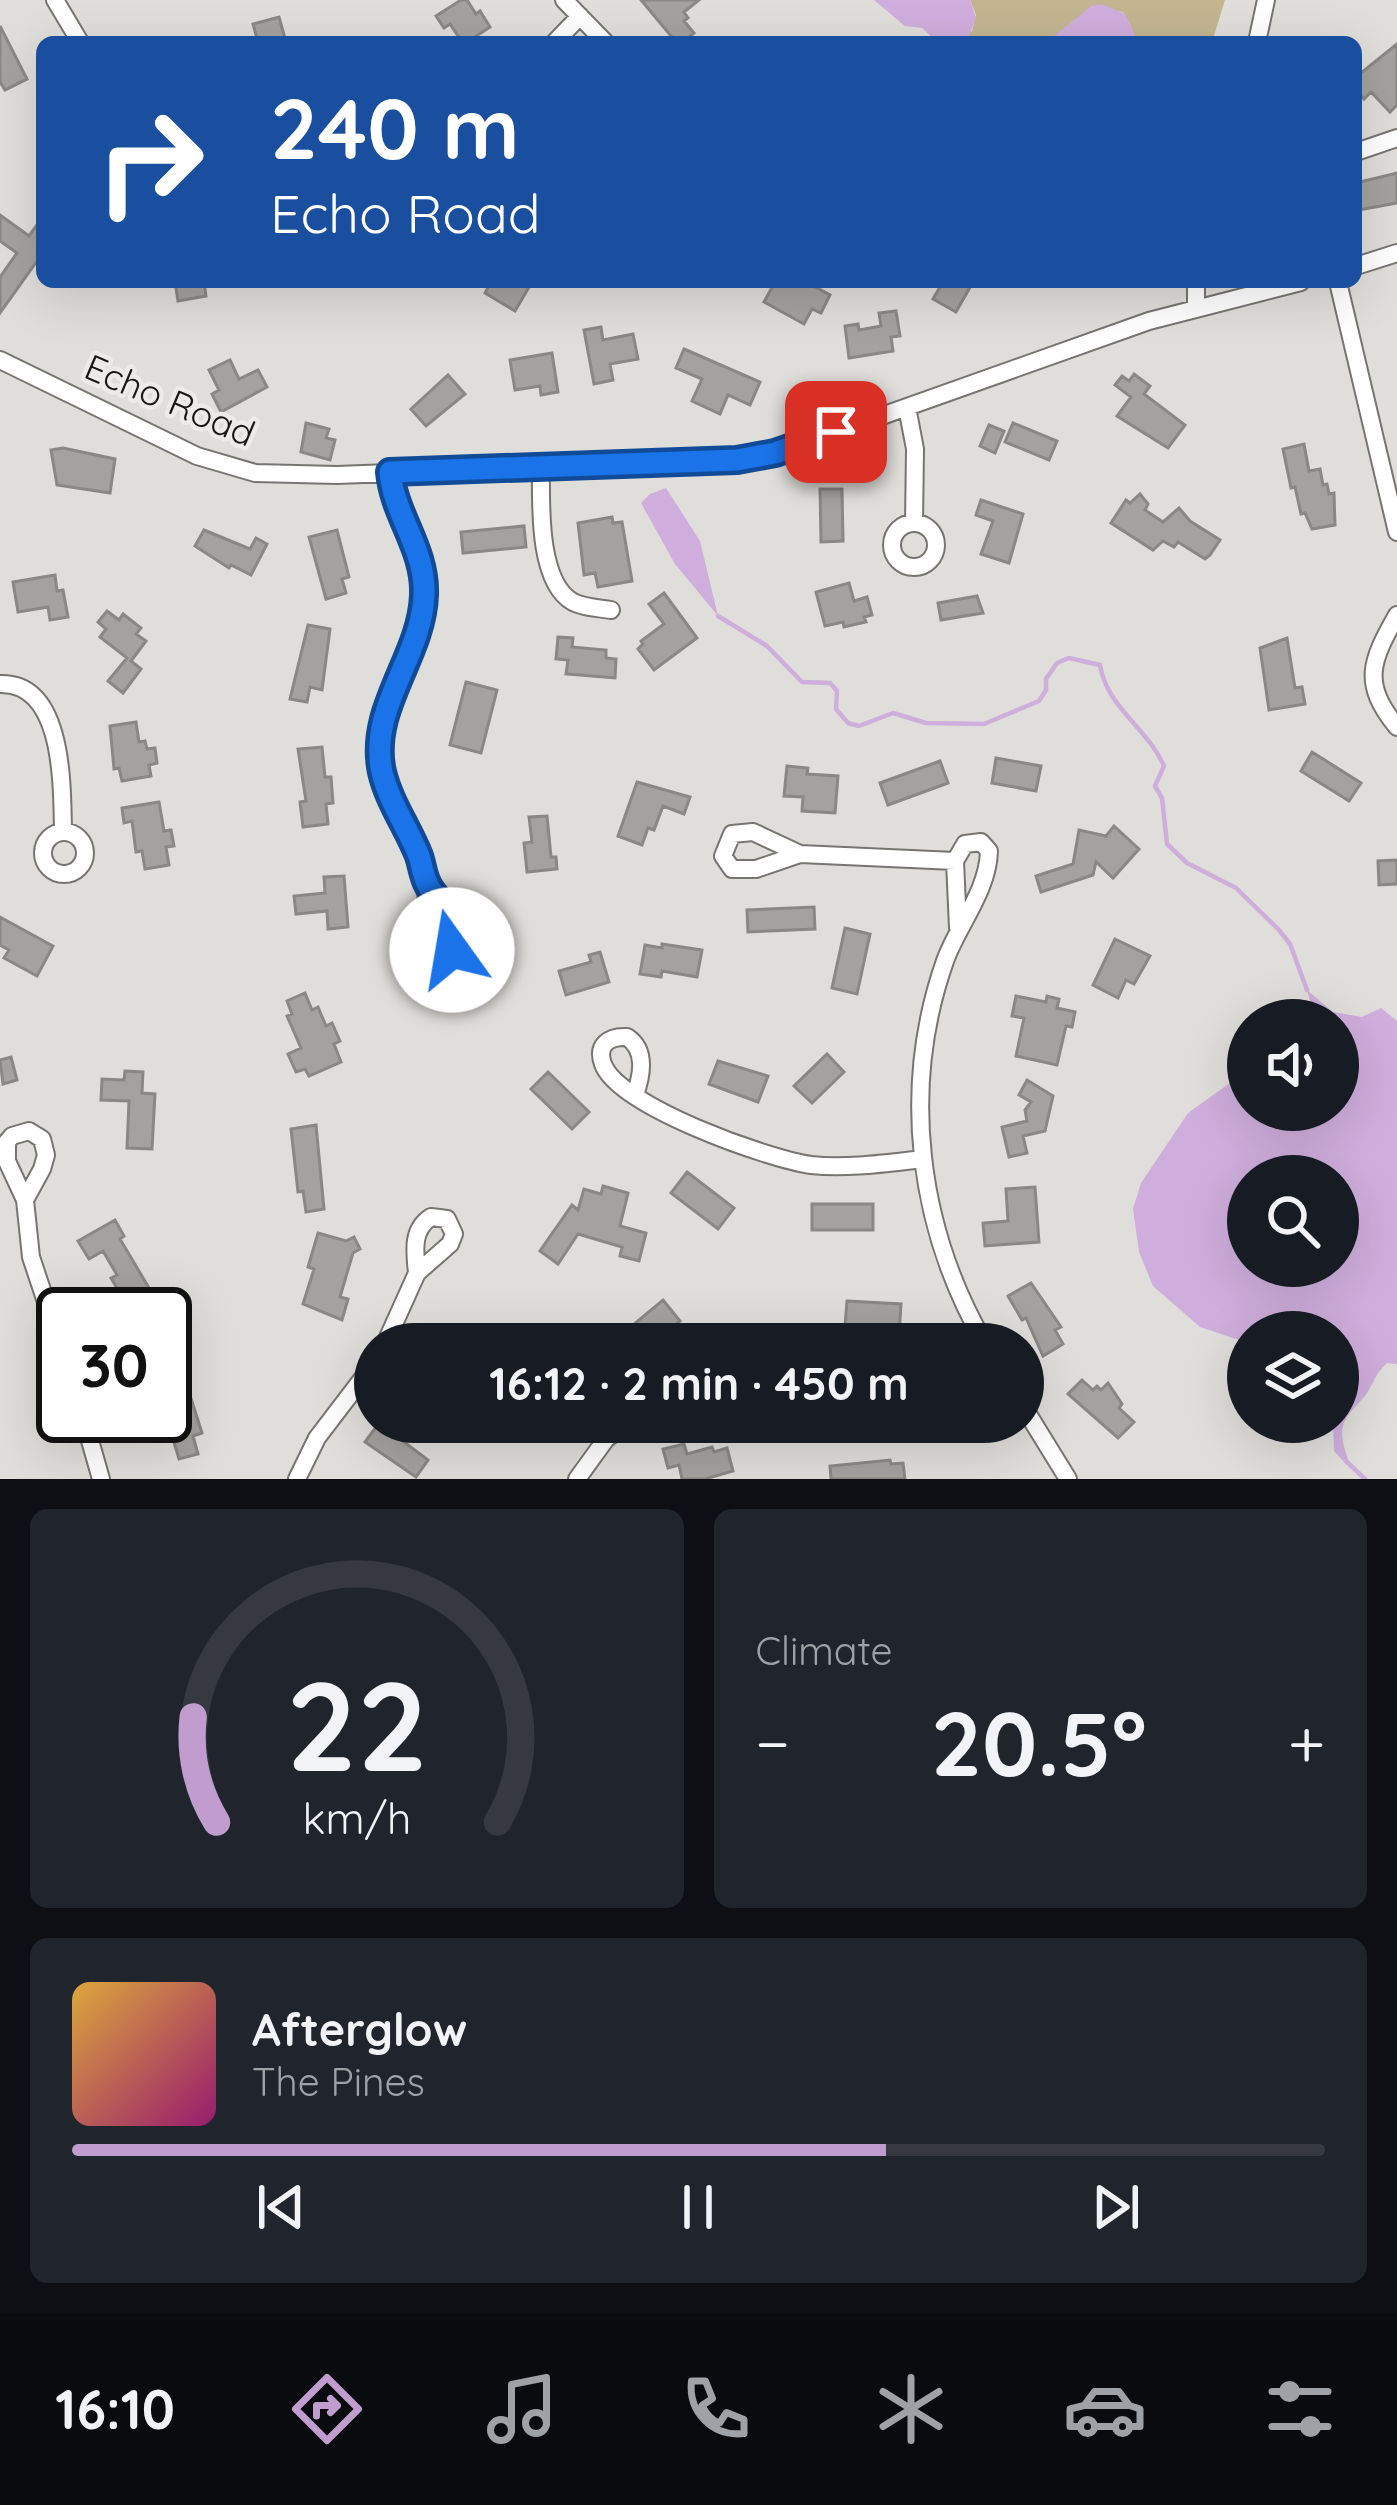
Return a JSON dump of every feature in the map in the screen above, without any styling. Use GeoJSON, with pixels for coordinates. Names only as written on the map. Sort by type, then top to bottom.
{"type":"FeatureCollection","features":[{"type":"Feature","properties":{"kind":"street"},"geometry":{"type":"LineString","coordinates":[[55,0],[76,36]]}},
{"type":"Feature","properties":{"kind":"street"},"geometry":{"type":"LineString","coordinates":[[564,0],[599,36]]}},
{"type":"Feature","properties":{"kind":"street"},"geometry":{"type":"LineString","coordinates":[[1258,36],[1267,0]]}},
{"type":"Feature","properties":{"kind":"street"},"geometry":{"type":"LineString","coordinates":[[561,36],[580,16]]}},
{"type":"Feature","properties":{"kind":"street"},"geometry":{"type":"LineString","coordinates":[[1362,150],[1397,138]]}},
{"type":"Feature","properties":{"kind":"street"},"geometry":{"type":"LineString","coordinates":[[1362,264],[1397,253]]}},
{"type":"Feature","properties":{"kind":"street"},"geometry":{"type":"LineString","coordinates":[[1196,288],[1196,308]]}},
{"type":"Feature","properties":{"kind":"street","name":"Echo Road"},"geometry":{"type":"LineString","coordinates":[[0,360],[223,465],[285,476],[752,458],[1093,340],[1276,288]]}},
{"type":"Feature","properties":{"kind":"street"},"geometry":{"type":"LineString","coordinates":[[1339,288],[1397,532]]}},
{"type":"Feature","properties":{"kind":"street"},"geometry":{"type":"LineString","coordinates":[[907,407],[915,449],[914,523]]}},
{"type":"Feature","properties":{"kind":"street"},"geometry":{"type":"LineString","coordinates":[[542,466],[543,529],[555,581],[570,600],[611,610]]}},
{"type":"Feature","properties":{"kind":"street"},"geometry":{"type":"LineString","coordinates":[[390,472],[395,497],[420,553],[424,592],[413,644],[386,712],[380,761],[428,887]]}},
{"type":"Feature","properties":{"kind":"street"},"geometry":{"type":"LineString","coordinates":[[1397,615],[1372,671],[1377,698],[1397,727]]}},
{"type":"Feature","properties":{"kind":"street"},"geometry":{"type":"LineString","coordinates":[[0,684],[31,692],[50,718],[63,831]]}},
{"type":"Feature","properties":{"kind":"street"},"geometry":{"type":"LineString","coordinates":[[958,928],[955,861],[960,848],[981,842],[989,851],[980,886],[958,928],[937,988],[922,1057],[919,1109],[932,1212],[950,1274],[974,1323]]}},
{"type":"Feature","properties":{"kind":"street"},"geometry":{"type":"LineString","coordinates":[[800,854],[955,861]]}},
{"type":"Feature","properties":{"kind":"street"},"geometry":{"type":"LineString","coordinates":[[635,1095],[719,1138],[803,1164],[923,1159]]}},
{"type":"Feature","properties":{"kind":"street"},"geometry":{"type":"LineString","coordinates":[[25,1200],[31,1257],[41,1287]]}},
{"type":"Feature","properties":{"kind":"street"},"geometry":{"type":"LineString","coordinates":[[395,1323],[417,1273]]}},
{"type":"Feature","properties":{"kind":"street"},"geometry":{"type":"LineString","coordinates":[[297,1479],[317,1438],[354,1390]]}},
{"type":"Feature","properties":{"kind":"street"},"geometry":{"type":"LineString","coordinates":[[1044,1440],[1068,1479]]}},
{"type":"Feature","properties":{"kind":"street"},"geometry":{"type":"LineString","coordinates":[[91,1443],[101,1479]]}},
{"type":"Feature","properties":{"kind":"street"},"geometry":{"type":"LineString","coordinates":[[577,1479],[603,1443]]}},
{"type":"Feature","properties":{"kind":"shaded area"},"geometry":{"type":"Polygon","coordinates":[[[874,0],[970,0],[976,18],[969,36],[931,36],[922,28],[905,26],[874,0]]]}},
{"type":"Feature","properties":{"kind":"shaded area"},"geometry":{"type":"Polygon","coordinates":[[[970,0],[1225,0],[1214,36],[1134,36],[1124,13],[1112,10],[1092,14],[1059,36],[962,36],[972,31],[976,15],[970,0]]]}},
{"type":"Feature","properties":{"kind":"shaded area"},"geometry":{"type":"Polygon","coordinates":[[[1102,4],[1125,14],[1135,36],[1054,36],[1091,6],[1102,4]]]}},
{"type":"Feature","properties":{"kind":"shaded area"},"geometry":{"type":"Polygon","coordinates":[[[666,488],[700,541],[718,616],[675,564],[641,503],[666,488]]]}},
{"type":"Feature","properties":{"kind":"shaded area"},"geometry":{"type":"Polygon","coordinates":[[[1381,1008],[1397,1021],[1397,1364],[1382,1368],[1359,1403],[1359,1311],[1227,1311],[1227,1336],[1200,1327],[1153,1286],[1139,1252],[1133,1209],[1141,1183],[1188,1113],[1227,1085],[1227,1131],[1359,1131],[1359,1016],[1381,1008]]]}},
{"type":"Feature","properties":{"kind":"shaded area"},"geometry":{"type":"Polygon","coordinates":[[[1334,1443],[1343,1443],[1348,1459],[1344,1462],[1334,1443]]]}},
{"type":"Feature","properties":{"kind":"building"},"geometry":{"type":"Polygon","coordinates":[[[467,0],[490,27],[476,36],[458,36],[436,16],[467,0]]]}},
{"type":"Feature","properties":{"kind":"building"},"geometry":{"type":"Polygon","coordinates":[[[641,0],[699,0],[684,12],[688,18],[684,21],[694,33],[671,36],[641,0]]]}},
{"type":"Feature","properties":{"kind":"building"},"geometry":{"type":"Polygon","coordinates":[[[279,17],[284,36],[256,36],[253,24],[279,17]]]}},
{"type":"Feature","properties":{"kind":"building"},"geometry":{"type":"Polygon","coordinates":[[[0,26],[27,79],[5,90],[0,82],[0,26]]]}},
{"type":"Feature","properties":{"kind":"building"},"geometry":{"type":"Polygon","coordinates":[[[1397,44],[1397,105],[1390,112],[1371,92],[1362,97],[1362,72],[1397,44]]]}},
{"type":"Feature","properties":{"kind":"building"},"geometry":{"type":"Polygon","coordinates":[[[1397,173],[1397,203],[1362,209],[1362,182],[1397,173]]]}},
{"type":"Feature","properties":{"kind":"building"},"geometry":{"type":"Polygon","coordinates":[[[0,215],[29,236],[36,226],[36,262],[0,313],[0,277],[17,253],[0,241],[0,215]]]}},
{"type":"Feature","properties":{"kind":"building"},"geometry":{"type":"Polygon","coordinates":[[[176,288],[205,288],[206,296],[178,301],[176,288]]]}},
{"type":"Feature","properties":{"kind":"building"},"geometry":{"type":"Polygon","coordinates":[[[488,288],[528,288],[515,311],[485,293],[488,288]]]}},
{"type":"Feature","properties":{"kind":"building"},"geometry":{"type":"Polygon","coordinates":[[[772,288],[817,288],[830,295],[821,313],[812,309],[804,324],[764,302],[772,288]]]}},
{"type":"Feature","properties":{"kind":"building"},"geometry":{"type":"Polygon","coordinates":[[[939,288],[970,288],[956,312],[933,299],[939,288]]]}},
{"type":"Feature","properties":{"kind":"building"},"geometry":{"type":"Polygon","coordinates":[[[896,311],[900,336],[891,337],[893,351],[849,358],[845,326],[858,324],[859,330],[881,326],[879,313],[896,311]]]}},
{"type":"Feature","properties":{"kind":"building"},"geometry":{"type":"Polygon","coordinates":[[[601,327],[603,340],[633,334],[638,359],[610,364],[613,380],[594,384],[584,330],[601,327]]]}},
{"type":"Feature","properties":{"kind":"building"},"geometry":{"type":"Polygon","coordinates":[[[684,349],[760,382],[750,405],[728,395],[720,414],[692,401],[702,379],[676,368],[684,349]]]}},
{"type":"Feature","properties":{"kind":"building"},"geometry":{"type":"Polygon","coordinates":[[[552,353],[558,392],[541,395],[540,386],[515,390],[510,360],[552,353]]]}},
{"type":"Feature","properties":{"kind":"building"},"geometry":{"type":"Polygon","coordinates":[[[230,360],[239,379],[258,370],[267,387],[221,412],[212,394],[219,390],[209,370],[230,360]]]}},
{"type":"Feature","properties":{"kind":"building"},"geometry":{"type":"Polygon","coordinates":[[[1134,374],[1150,386],[1144,394],[1185,425],[1168,448],[1117,416],[1131,397],[1115,385],[1122,376],[1129,381],[1134,374]]]}},
{"type":"Feature","properties":{"kind":"building"},"geometry":{"type":"Polygon","coordinates":[[[448,375],[465,394],[426,426],[411,409],[448,375]]]}},
{"type":"Feature","properties":{"kind":"building"},"geometry":{"type":"Polygon","coordinates":[[[306,423],[329,429],[326,438],[335,440],[330,460],[301,452],[306,423]]]}},
{"type":"Feature","properties":{"kind":"building"},"geometry":{"type":"Polygon","coordinates":[[[1013,423],[1057,441],[1049,460],[1005,442],[1013,423]]]}},
{"type":"Feature","properties":{"kind":"building"},"geometry":{"type":"Polygon","coordinates":[[[989,425],[1004,431],[995,453],[980,446],[989,425]]]}},
{"type":"Feature","properties":{"kind":"building"},"geometry":{"type":"Polygon","coordinates":[[[1304,444],[1309,471],[1320,469],[1323,485],[1327,484],[1329,494],[1334,493],[1335,525],[1312,529],[1305,513],[1301,514],[1295,487],[1291,488],[1283,449],[1304,444]]]}},
{"type":"Feature","properties":{"kind":"building"},"geometry":{"type":"Polygon","coordinates":[[[63,448],[115,459],[110,493],[57,485],[51,450],[63,448]]]}},
{"type":"Feature","properties":{"kind":"building"},"geometry":{"type":"Polygon","coordinates":[[[820,489],[842,489],[843,541],[821,542],[820,489]]]}},
{"type":"Feature","properties":{"kind":"building"},"geometry":{"type":"Polygon","coordinates":[[[1140,494],[1148,504],[1145,510],[1163,522],[1179,508],[1220,540],[1210,555],[1205,559],[1178,542],[1174,547],[1163,541],[1153,550],[1111,523],[1126,500],[1130,503],[1140,494]]]}},
{"type":"Feature","properties":{"kind":"building"},"geometry":{"type":"Polygon","coordinates":[[[981,500],[1023,514],[1009,563],[981,554],[993,521],[976,515],[981,500]]]}},
{"type":"Feature","properties":{"kind":"building"},"geometry":{"type":"Polygon","coordinates":[[[612,517],[613,523],[622,522],[632,581],[598,587],[595,573],[584,575],[578,523],[612,517]]]}},
{"type":"Feature","properties":{"kind":"building"},"geometry":{"type":"Polygon","coordinates":[[[524,526],[526,547],[463,553],[461,532],[524,526]]]}},
{"type":"Feature","properties":{"kind":"building"},"geometry":{"type":"Polygon","coordinates":[[[204,530],[250,549],[256,538],[267,544],[251,575],[229,568],[195,546],[204,530]]]}},
{"type":"Feature","properties":{"kind":"building"},"geometry":{"type":"Polygon","coordinates":[[[337,530],[349,577],[342,579],[346,593],[326,599],[309,537],[337,530]]]}},
{"type":"Feature","properties":{"kind":"building"},"geometry":{"type":"Polygon","coordinates":[[[55,575],[68,617],[50,620],[48,607],[18,612],[13,582],[55,575]]]}},
{"type":"Feature","properties":{"kind":"building"},"geometry":{"type":"Polygon","coordinates":[[[849,583],[854,601],[867,597],[872,615],[864,617],[866,622],[825,626],[816,592],[849,583]]]}},
{"type":"Feature","properties":{"kind":"building"},"geometry":{"type":"Polygon","coordinates":[[[664,593],[697,638],[654,670],[638,649],[641,641],[664,624],[649,604],[664,593]]]}},
{"type":"Feature","properties":{"kind":"building"},"geometry":{"type":"Polygon","coordinates":[[[977,596],[983,613],[941,620],[938,603],[977,596]]]}},
{"type":"Feature","properties":{"kind":"building"},"geometry":{"type":"Polygon","coordinates":[[[107,611],[119,620],[123,614],[141,628],[136,634],[146,641],[131,661],[141,669],[123,693],[108,681],[127,658],[100,637],[106,629],[98,622],[107,611]]]}},
{"type":"Feature","properties":{"kind":"building"},"geometry":{"type":"Polygon","coordinates":[[[308,625],[330,629],[322,690],[310,687],[307,702],[290,699],[308,625]]]}},
{"type":"Feature","properties":{"kind":"building"},"geometry":{"type":"Polygon","coordinates":[[[558,637],[573,638],[572,647],[606,650],[606,658],[616,659],[615,678],[566,674],[568,660],[556,659],[558,637]]]}},
{"type":"Feature","properties":{"kind":"building"},"geometry":{"type":"Polygon","coordinates":[[[1287,638],[1295,688],[1302,687],[1305,704],[1269,710],[1260,648],[1287,638]]]}},
{"type":"Feature","properties":{"kind":"building"},"geometry":{"type":"Polygon","coordinates":[[[466,682],[497,690],[481,753],[450,745],[466,682]]]}},
{"type":"Feature","properties":{"kind":"building"},"geometry":{"type":"Polygon","coordinates":[[[136,722],[139,742],[145,741],[147,749],[155,748],[157,763],[149,765],[151,776],[122,781],[119,768],[114,769],[110,726],[136,722]]]}},
{"type":"Feature","properties":{"kind":"building"},"geometry":{"type":"Polygon","coordinates":[[[322,747],[333,803],[326,804],[328,824],[303,827],[300,802],[306,801],[298,749],[322,747]]]}},
{"type":"Feature","properties":{"kind":"building"},"geometry":{"type":"Polygon","coordinates":[[[1312,752],[1361,783],[1349,801],[1301,771],[1312,752]]]}},
{"type":"Feature","properties":{"kind":"building"},"geometry":{"type":"Polygon","coordinates":[[[996,758],[1041,766],[1036,791],[992,783],[996,758]]]}},
{"type":"Feature","properties":{"kind":"building"},"geometry":{"type":"Polygon","coordinates":[[[940,761],[948,783],[888,805],[880,783],[940,761]]]}},
{"type":"Feature","properties":{"kind":"building"},"geometry":{"type":"Polygon","coordinates":[[[787,766],[808,768],[807,774],[838,776],[835,813],[802,811],[803,797],[784,796],[787,766]]]}},
{"type":"Feature","properties":{"kind":"building"},"geometry":{"type":"Polygon","coordinates":[[[637,782],[690,797],[684,814],[663,806],[642,845],[618,836],[637,782]]]}},
{"type":"Feature","properties":{"kind":"building"},"geometry":{"type":"Polygon","coordinates":[[[159,802],[164,831],[171,830],[174,846],[166,847],[169,865],[145,869],[142,851],[136,852],[132,821],[124,823],[122,808],[159,802]]]}},
{"type":"Feature","properties":{"kind":"building"},"geometry":{"type":"Polygon","coordinates":[[[547,816],[551,857],[556,857],[557,869],[527,872],[524,843],[532,842],[529,817],[547,816]]]}},
{"type":"Feature","properties":{"kind":"building"},"geometry":{"type":"Polygon","coordinates":[[[1114,826],[1139,849],[1113,878],[1096,862],[1093,875],[1041,892],[1036,876],[1073,864],[1079,830],[1106,836],[1114,826]]]}},
{"type":"Feature","properties":{"kind":"building"},"geometry":{"type":"Polygon","coordinates":[[[1397,860],[1397,884],[1379,885],[1378,861],[1397,860]]]}},
{"type":"Feature","properties":{"kind":"building"},"geometry":{"type":"Polygon","coordinates":[[[344,876],[348,927],[328,929],[327,911],[296,914],[294,896],[325,893],[324,877],[344,876]]]}},
{"type":"Feature","properties":{"kind":"building"},"geometry":{"type":"Polygon","coordinates":[[[814,907],[815,929],[748,932],[747,910],[814,907]]]}},
{"type":"Feature","properties":{"kind":"building"},"geometry":{"type":"Polygon","coordinates":[[[0,917],[53,946],[37,976],[4,958],[9,950],[0,945],[0,917]]]}},
{"type":"Feature","properties":{"kind":"building"},"geometry":{"type":"Polygon","coordinates":[[[845,928],[870,934],[857,994],[832,988],[845,928]]]}},
{"type":"Feature","properties":{"kind":"building"},"geometry":{"type":"Polygon","coordinates":[[[1115,939],[1150,956],[1134,984],[1126,980],[1118,998],[1093,985],[1115,939]]]}},
{"type":"Feature","properties":{"kind":"building"},"geometry":{"type":"Polygon","coordinates":[[[662,944],[702,950],[697,977],[662,971],[661,977],[640,974],[645,945],[662,948],[662,944]]]}},
{"type":"Feature","properties":{"kind":"building"},"geometry":{"type":"Polygon","coordinates":[[[600,952],[609,982],[566,995],[559,971],[591,962],[589,955],[600,952]]]}},
{"type":"Feature","properties":{"kind":"building"},"geometry":{"type":"Polygon","coordinates":[[[305,993],[312,1010],[318,1007],[326,1026],[332,1023],[340,1041],[334,1044],[341,1062],[309,1076],[305,1069],[296,1072],[288,1054],[301,1048],[287,1016],[292,1014],[287,1001],[305,993]]]}},
{"type":"Feature","properties":{"kind":"building"},"geometry":{"type":"Polygon","coordinates":[[[1016,996],[1046,1002],[1047,996],[1059,999],[1057,1008],[1075,1012],[1072,1027],[1066,1026],[1057,1065],[1016,1056],[1024,1018],[1012,1016],[1016,996]]]}},
{"type":"Feature","properties":{"kind":"building"},"geometry":{"type":"Polygon","coordinates":[[[827,1054],[844,1072],[812,1103],[794,1086],[827,1054]]]}},
{"type":"Feature","properties":{"kind":"building"},"geometry":{"type":"Polygon","coordinates":[[[11,1057],[17,1080],[3,1084],[0,1060],[11,1057]]]}},
{"type":"Feature","properties":{"kind":"building"},"geometry":{"type":"Polygon","coordinates":[[[718,1061],[768,1076],[758,1102],[709,1084],[718,1061]]]}},
{"type":"Feature","properties":{"kind":"building"},"geometry":{"type":"Polygon","coordinates":[[[125,1071],[143,1072],[142,1093],[155,1094],[152,1149],[127,1148],[129,1101],[101,1100],[102,1079],[124,1080],[125,1071]]]}},
{"type":"Feature","properties":{"kind":"building"},"geometry":{"type":"Polygon","coordinates":[[[548,1072],[589,1112],[572,1129],[531,1089],[548,1072]]]}},
{"type":"Feature","properties":{"kind":"building"},"geometry":{"type":"Polygon","coordinates":[[[1027,1080],[1053,1096],[1045,1131],[1023,1136],[1027,1153],[1009,1157],[1002,1127],[1027,1121],[1025,1110],[1031,1102],[1019,1095],[1027,1080]]]}},
{"type":"Feature","properties":{"kind":"building"},"geometry":{"type":"Polygon","coordinates":[[[316,1125],[324,1209],[306,1212],[303,1191],[298,1192],[291,1129],[316,1125]]]}},
{"type":"Feature","properties":{"kind":"building"},"geometry":{"type":"Polygon","coordinates":[[[687,1172],[734,1208],[718,1229],[671,1193],[687,1172]]]}},
{"type":"Feature","properties":{"kind":"building"},"geometry":{"type":"Polygon","coordinates":[[[603,1186],[628,1193],[620,1226],[646,1233],[639,1261],[620,1256],[622,1247],[578,1234],[558,1264],[540,1251],[572,1205],[578,1210],[584,1189],[601,1194],[603,1186]]]}},
{"type":"Feature","properties":{"kind":"building"},"geometry":{"type":"Polygon","coordinates":[[[1035,1187],[1039,1242],[985,1246],[983,1223],[1008,1221],[1006,1189],[1035,1187]]]}},
{"type":"Feature","properties":{"kind":"building"},"geometry":{"type":"Polygon","coordinates":[[[812,1204],[873,1204],[873,1230],[812,1230],[812,1204]]]}},
{"type":"Feature","properties":{"kind":"building"},"geometry":{"type":"Polygon","coordinates":[[[115,1220],[124,1236],[120,1239],[148,1287],[116,1287],[111,1278],[117,1275],[103,1251],[89,1259],[78,1241],[115,1220]]]}},
{"type":"Feature","properties":{"kind":"building"},"geometry":{"type":"Polygon","coordinates":[[[318,1233],[346,1241],[354,1237],[360,1249],[353,1253],[340,1297],[348,1299],[342,1320],[303,1304],[318,1233]]]}},
{"type":"Feature","properties":{"kind":"building"},"geometry":{"type":"Polygon","coordinates":[[[1031,1283],[1061,1327],[1055,1330],[1063,1344],[1044,1355],[1044,1323],[1022,1320],[1008,1296],[1031,1283]]]}},
{"type":"Feature","properties":{"kind":"building"},"geometry":{"type":"Polygon","coordinates":[[[663,1300],[680,1321],[677,1323],[635,1323],[663,1300]]]}},
{"type":"Feature","properties":{"kind":"building"},"geometry":{"type":"Polygon","coordinates":[[[847,1301],[901,1304],[900,1323],[845,1323],[847,1301]]]}},
{"type":"Feature","properties":{"kind":"building"},"geometry":{"type":"Polygon","coordinates":[[[1082,1380],[1093,1390],[1108,1383],[1122,1404],[1119,1408],[1134,1422],[1118,1438],[1068,1394],[1082,1380]]]}},
{"type":"Feature","properties":{"kind":"building"},"geometry":{"type":"Polygon","coordinates":[[[192,1402],[202,1433],[193,1436],[198,1454],[179,1459],[174,1443],[192,1443],[192,1402]]]}},
{"type":"Feature","properties":{"kind":"building"},"geometry":{"type":"Polygon","coordinates":[[[366,1443],[405,1443],[428,1460],[416,1477],[366,1443]]]}},
{"type":"Feature","properties":{"kind":"building"},"geometry":{"type":"Polygon","coordinates":[[[684,1444],[687,1454],[727,1448],[733,1471],[682,1479],[679,1465],[668,1468],[663,1449],[684,1444]]]}},
{"type":"Feature","properties":{"kind":"building"},"geometry":{"type":"Polygon","coordinates":[[[890,1460],[891,1464],[903,1463],[905,1479],[831,1479],[830,1466],[890,1460]]]}},
{"type":"Feature","properties":{"kind":"waterway"},"geometry":{"type":"LineString","coordinates":[[718,616],[767,646],[802,682],[830,683],[837,691],[836,709],[848,723],[859,726],[893,713],[926,723],[984,724],[1039,701],[1057,663],[1069,658],[1100,665],[1119,706],[1164,766],[1155,786],[1162,798],[1167,844],[1187,863],[1236,888],[1279,930],[1290,944],[1307,990]]}},
{"type":"Feature","properties":{"kind":"waterway"},"geometry":{"type":"LineString","coordinates":[[1346,1461],[1365,1479]]}},
{"type":"Feature","properties":{"kind":"route"},"geometry":{"type":"LineString","coordinates":[[452,950],[460,936],[456,922],[428,887],[380,761],[386,712],[413,644],[424,592],[420,553],[395,497],[390,472],[737,460],[775,453],[836,432]]}}]}
